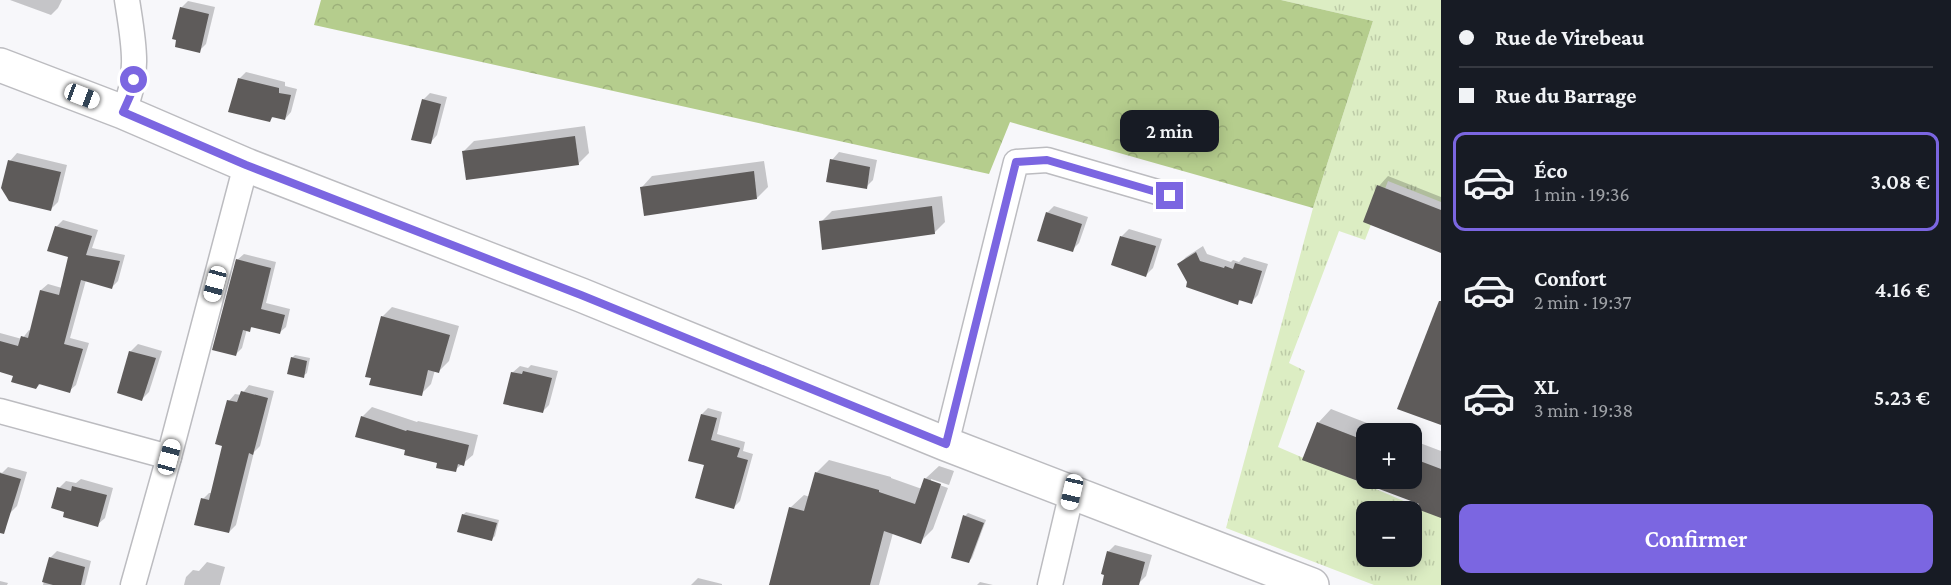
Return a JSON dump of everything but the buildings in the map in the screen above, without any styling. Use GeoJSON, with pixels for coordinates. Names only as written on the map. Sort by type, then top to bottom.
{"type":"FeatureCollection","features":[{"type":"Feature","properties":{"kind":"main road"},"geometry":{"type":"LineString","coordinates":[[0,65],[123,112],[246,165],[581,295],[946,444],[1312,585]]}},
{"type":"Feature","properties":{"kind":"street"},"geometry":{"type":"LineString","coordinates":[[123,112],[134,80],[134,49],[127,0]]}},
{"type":"Feature","properties":{"kind":"street"},"geometry":{"type":"LineString","coordinates":[[946,444],[1016,162],[1047,160],[1170,196]]}},
{"type":"Feature","properties":{"kind":"street"},"geometry":{"type":"LineString","coordinates":[[134,585],[246,165]]}},
{"type":"Feature","properties":{"kind":"street"},"geometry":{"type":"LineString","coordinates":[[0,411],[169,457]]}},
{"type":"Feature","properties":{"kind":"street"},"geometry":{"type":"LineString","coordinates":[[1050,585],[1072,492]]}},
{"type":"Feature","properties":{"kind":"green space"},"geometry":{"type":"Polygon","coordinates":[[[321,0],[1281,0],[1373,21],[1313,208],[1010,122],[989,174],[314,25],[321,0]]]}},
{"type":"Feature","properties":{"kind":"green space"},"geometry":{"type":"Polygon","coordinates":[[[1281,0],[1441,0],[1441,202],[1388,181],[1365,240],[1339,231],[1289,363],[1305,371],[1278,447],[1356,480],[1356,489],[1376,489],[1404,501],[1356,501],[1356,567],[1422,567],[1422,509],[1441,517],[1441,585],[1374,585],[1226,528],[1313,208],[1373,21],[1281,0]]]}},
{"type":"Feature","properties":{"kind":"route"},"geometry":{"type":"LineString","coordinates":[[134,80],[123,112],[246,165],[581,295],[946,444],[1016,162],[1047,160],[1170,196]]}}]}
